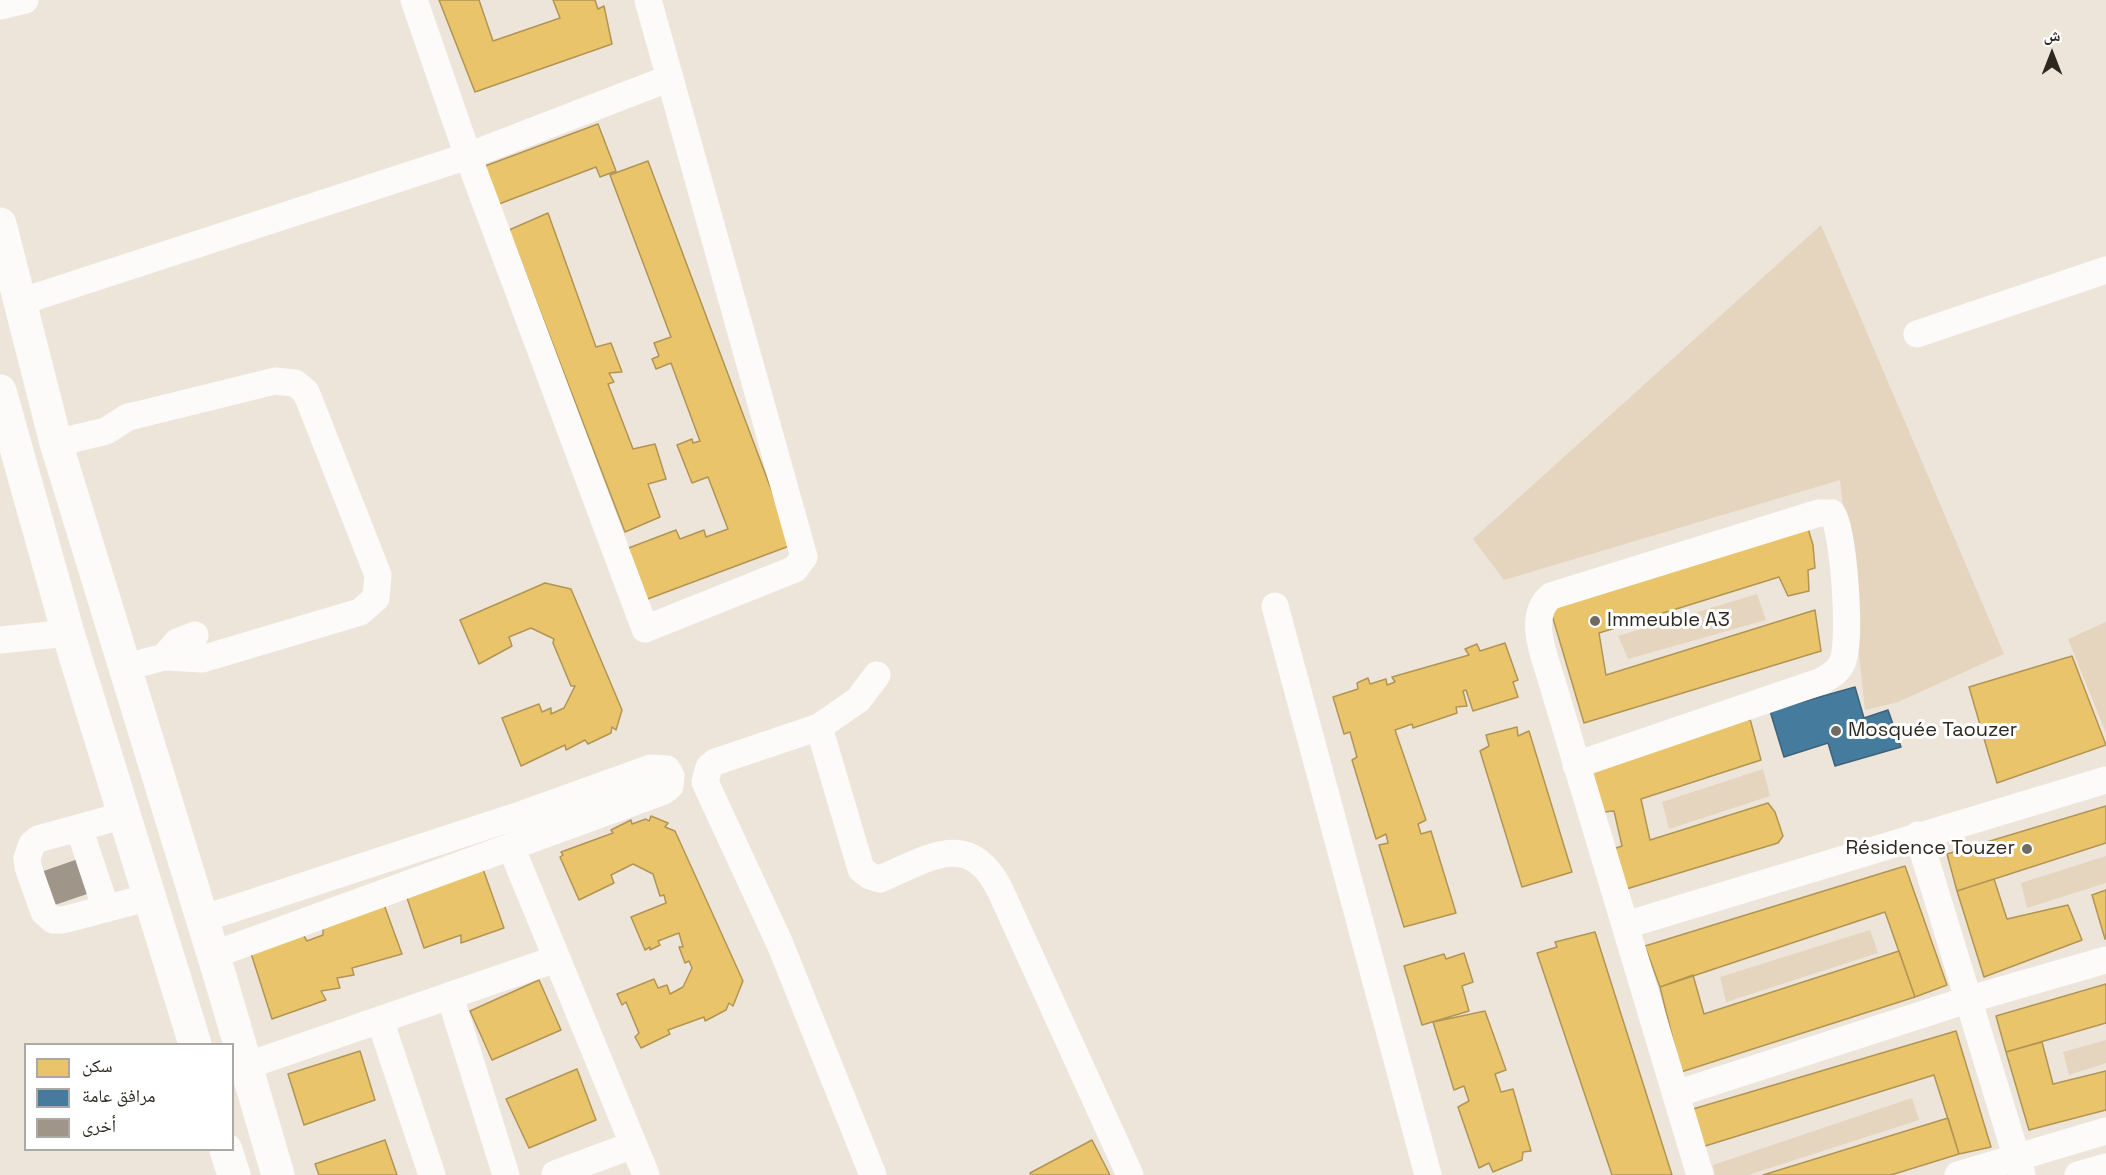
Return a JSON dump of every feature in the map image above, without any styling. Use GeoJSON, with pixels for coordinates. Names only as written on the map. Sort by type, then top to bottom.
{"type":"FeatureCollection","features":[{"type":"Feature","properties":{"kind":"main road"},"geometry":{"type":"LineString","coordinates":[[0,224],[56,443],[278,1175]]}},
{"type":"Feature","properties":{"kind":"main road"},"geometry":{"type":"LineString","coordinates":[[0,391],[68,633],[195,1043]]}},
{"type":"Feature","properties":{"kind":"main road"},"geometry":{"type":"LineString","coordinates":[[227,1151],[234,1175]]}},
{"type":"Feature","properties":{"kind":"street"},"geometry":{"type":"LineString","coordinates":[[0,6],[25,0]]}},
{"type":"Feature","properties":{"kind":"street"},"geometry":{"type":"LineString","coordinates":[[414,0],[468,156],[645,629],[795,569],[804,557],[648,0]]}},
{"type":"Feature","properties":{"kind":"street"},"geometry":{"type":"LineString","coordinates":[[20,302],[468,156],[670,78]]}},
{"type":"Feature","properties":{"kind":"street"},"geometry":{"type":"LineString","coordinates":[[1917,334],[2106,270]]}},
{"type":"Feature","properties":{"kind":"street"},"geometry":{"type":"LineString","coordinates":[[56,443],[106,431],[128,417],[275,381],[295,383],[306,392],[378,575],[376,598],[360,612],[202,659],[164,657],[123,668]]}},
{"type":"Feature","properties":{"kind":"street"},"geometry":{"type":"LineString","coordinates":[[1576,765],[1822,681],[1836,671],[1843,662],[1846,650],[1848,621],[1839,534],[1832,513],[1819,513],[1715,543],[1551,596],[1545,602],[1538,624],[1576,765],[1700,1175]]}},
{"type":"Feature","properties":{"kind":"street"},"geometry":{"type":"LineString","coordinates":[[1275,606],[1428,1175]]}},
{"type":"Feature","properties":{"kind":"street"},"geometry":{"type":"LineString","coordinates":[[0,640],[68,633]]}},
{"type":"Feature","properties":{"kind":"street"},"geometry":{"type":"LineString","coordinates":[[164,657],[177,642],[195,635]]}},
{"type":"Feature","properties":{"kind":"street"},"geometry":{"type":"LineString","coordinates":[[873,1175],[780,944],[705,782],[709,767],[715,762],[819,728],[858,700],[877,675]]}},
{"type":"Feature","properties":{"kind":"street"},"geometry":{"type":"LineString","coordinates":[[819,728],[861,870],[880,879],[940,854],[959,851],[980,862],[995,879],[1130,1175]]}},
{"type":"Feature","properties":{"kind":"street"},"geometry":{"type":"LineString","coordinates":[[202,919],[523,814],[651,768],[667,769],[671,776],[670,786],[664,791],[213,955]]}},
{"type":"Feature","properties":{"kind":"street"},"geometry":{"type":"LineString","coordinates":[[1626,925],[2106,780]]}},
{"type":"Feature","properties":{"kind":"street"},"geometry":{"type":"LineString","coordinates":[[523,814],[522,843],[556,959],[646,1175]]}},
{"type":"Feature","properties":{"kind":"street"},"geometry":{"type":"LineString","coordinates":[[125,815],[38,839],[28,851],[28,867],[44,912],[49,918],[63,920],[150,897]]}},
{"type":"Feature","properties":{"kind":"street"},"geometry":{"type":"LineString","coordinates":[[79,828],[106,909]]}},
{"type":"Feature","properties":{"kind":"street"},"geometry":{"type":"LineString","coordinates":[[1918,835],[2019,1166]]}},
{"type":"Feature","properties":{"kind":"street"},"geometry":{"type":"LineString","coordinates":[[322,881],[333,912]]}},
{"type":"Feature","properties":{"kind":"street"},"geometry":{"type":"LineString","coordinates":[[246,1066],[556,959]]}},
{"type":"Feature","properties":{"kind":"street"},"geometry":{"type":"LineString","coordinates":[[1676,1094],[1967,1000],[2106,960]]}},
{"type":"Feature","properties":{"kind":"street"},"geometry":{"type":"LineString","coordinates":[[450,996],[506,1175]]}},
{"type":"Feature","properties":{"kind":"street"},"geometry":{"type":"LineString","coordinates":[[380,1020],[432,1175]]}},
{"type":"Feature","properties":{"kind":"street"},"geometry":{"type":"LineString","coordinates":[[1958,1175],[2019,1166],[2106,1131]]}},
{"type":"Feature","properties":{"kind":"street"},"geometry":{"type":"LineString","coordinates":[[555,1174],[633,1145]]}},
{"type":"Feature","properties":{"kind":"street"},"geometry":{"type":"LineString","coordinates":[[2078,1175],[2106,1167]]}},
{"type":"Feature","properties":{"kind":"shaded area"},"geometry":{"type":"Polygon","coordinates":[[[1821,225],[2004,654],[1898,702],[1865,710],[1840,480],[1504,580],[1473,539],[1821,225]]]}},
{"type":"Feature","properties":{"kind":"shaded area"},"geometry":{"type":"Polygon","coordinates":[[[1757,594],[1766,620],[1628,659],[1618,636],[1757,594]]]}},
{"type":"Feature","properties":{"kind":"shaded area"},"geometry":{"type":"Polygon","coordinates":[[[2106,622],[2106,733],[2068,639],[2106,622]]]}},
{"type":"Feature","properties":{"kind":"shaded area"},"geometry":{"type":"Polygon","coordinates":[[[1763,769],[1770,796],[1669,829],[1662,802],[1763,769]]]}},
{"type":"Feature","properties":{"kind":"shaded area"},"geometry":{"type":"Polygon","coordinates":[[[2106,856],[2106,883],[2027,908],[2021,883],[2106,856]]]}},
{"type":"Feature","properties":{"kind":"shaded area"},"geometry":{"type":"Polygon","coordinates":[[[1870,930],[1878,953],[1726,1002],[1720,977],[1870,930]]]}},
{"type":"Feature","properties":{"kind":"shaded area"},"geometry":{"type":"Polygon","coordinates":[[[2106,1040],[2106,1063],[2069,1075],[2063,1052],[2106,1040]]]}},
{"type":"Feature","properties":{"kind":"shaded area"},"geometry":{"type":"Polygon","coordinates":[[[1912,1098],[1919,1120],[1748,1175],[1715,1175],[1713,1165],[1912,1098]]]}},
{"type":"Feature","properties":{"kind":"building: سكن"},"geometry":{"type":"Polygon","coordinates":[[[439,0],[479,0],[493,41],[560,18],[553,0],[595,0],[598,9],[604,6],[612,44],[475,92],[439,0]]]}},
{"type":"Feature","properties":{"kind":"building: سكن"},"geometry":{"type":"Polygon","coordinates":[[[598,124],[616,171],[600,177],[596,167],[499,204],[485,166],[598,124]]]}},
{"type":"Feature","properties":{"kind":"building: سكن"},"geometry":{"type":"Polygon","coordinates":[[[648,161],[792,545],[645,600],[626,549],[676,530],[680,539],[704,530],[706,537],[728,529],[708,477],[692,483],[677,445],[692,439],[693,443],[700,441],[671,363],[656,369],[652,359],[659,356],[654,343],[671,337],[610,175],[648,161]]]}},
{"type":"Feature","properties":{"kind":"building: سكن"},"geometry":{"type":"Polygon","coordinates":[[[548,213],[596,347],[611,343],[622,372],[609,373],[614,382],[608,384],[633,449],[655,444],[666,479],[648,484],[660,517],[625,532],[509,230],[548,213]]]}},
{"type":"Feature","properties":{"kind":"building: سكن","name":"Immeuble A3"},"geometry":{"type":"Polygon","coordinates":[[[1807,525],[1813,545],[1815,568],[1808,570],[1809,591],[1788,596],[1779,577],[1599,633],[1606,675],[1815,610],[1821,651],[1584,723],[1549,605],[1807,525]]]}},
{"type":"Feature","properties":{"kind":"building: سكن"},"geometry":{"type":"Polygon","coordinates":[[[545,583],[571,589],[622,710],[616,730],[612,727],[611,733],[588,744],[585,740],[566,750],[565,745],[521,766],[502,718],[539,704],[542,712],[551,708],[551,714],[564,708],[575,686],[571,686],[553,643],[554,639],[531,628],[509,637],[512,646],[479,664],[460,620],[545,583]]]}},
{"type":"Feature","properties":{"kind":"building: سكن"},"geometry":{"type":"Polygon","coordinates":[[[1505,643],[1518,680],[1513,682],[1518,697],[1473,711],[1466,690],[1463,691],[1467,706],[1456,707],[1457,713],[1413,728],[1412,724],[1395,730],[1426,820],[1418,824],[1421,834],[1431,831],[1456,913],[1404,927],[1379,845],[1388,843],[1386,834],[1376,839],[1352,760],[1357,757],[1350,732],[1344,734],[1333,697],[1358,689],[1357,683],[1368,678],[1370,684],[1386,679],[1387,685],[1395,682],[1392,677],[1469,655],[1465,649],[1477,644],[1480,651],[1505,643]]]}},
{"type":"Feature","properties":{"kind":"building: سكن"},"geometry":{"type":"Polygon","coordinates":[[[2072,656],[2106,745],[1997,783],[1969,687],[2072,656]]]}},
{"type":"Feature","properties":{"kind":"building: سكن"},"geometry":{"type":"Polygon","coordinates":[[[1750,719],[1761,760],[1641,799],[1650,840],[1768,803],[1775,812],[1783,836],[1778,843],[1623,890],[1613,849],[1622,846],[1614,811],[1603,812],[1591,770],[1750,719]]]}},
{"type":"Feature","properties":{"kind":"building: سكن"},"geometry":{"type":"Polygon","coordinates":[[[1517,727],[1518,736],[1529,731],[1572,872],[1522,887],[1480,751],[1489,746],[1486,735],[1517,727]]]}},
{"type":"Feature","properties":{"kind":"building: سكن","name":"Résidence Touzer"},"geometry":{"type":"Polygon","coordinates":[[[2106,806],[2106,843],[1957,891],[1947,854],[2106,806]]]}},
{"type":"Feature","properties":{"kind":"building: سكن"},"geometry":{"type":"Polygon","coordinates":[[[651,816],[668,823],[665,827],[675,831],[743,981],[733,1006],[729,1003],[726,1010],[705,1021],[704,1017],[668,1030],[670,1034],[641,1048],[635,1037],[639,1033],[626,1002],[622,1005],[617,994],[654,979],[658,988],[667,985],[670,994],[683,987],[692,968],[689,961],[685,963],[679,947],[683,947],[679,933],[658,941],[660,945],[650,950],[650,947],[645,950],[631,917],[666,903],[664,895],[660,896],[653,874],[633,864],[611,875],[614,883],[579,900],[560,857],[563,855],[561,852],[613,833],[611,830],[631,820],[632,824],[646,819],[649,821],[651,816]]]}},
{"type":"Feature","properties":{"kind":"building: سكن"},"geometry":{"type":"Polygon","coordinates":[[[1905,866],[1947,985],[1915,997],[1885,912],[1660,987],[1645,946],[1905,866]]]}},
{"type":"Feature","properties":{"kind":"building: سكن"},"geometry":{"type":"Polygon","coordinates":[[[483,869],[504,928],[461,943],[461,935],[424,948],[406,895],[483,869]]]}},
{"type":"Feature","properties":{"kind":"building: سكن"},"geometry":{"type":"Polygon","coordinates":[[[1994,879],[2007,919],[2068,905],[2082,940],[1984,977],[1957,891],[1994,879]]]}},
{"type":"Feature","properties":{"kind":"building: سكن"},"geometry":{"type":"Polygon","coordinates":[[[2106,890],[2106,939],[2105,939],[2092,895],[2106,890]]]}},
{"type":"Feature","properties":{"kind":"building: سكن"},"geometry":{"type":"Polygon","coordinates":[[[383,902],[402,954],[352,968],[354,975],[337,978],[340,988],[321,991],[326,1000],[272,1019],[249,947],[301,931],[307,941],[323,935],[323,928],[383,902]]]}},
{"type":"Feature","properties":{"kind":"building: سكن"},"geometry":{"type":"Polygon","coordinates":[[[1595,932],[1672,1175],[1612,1175],[1537,953],[1557,947],[1555,942],[1595,932]]]}},
{"type":"Feature","properties":{"kind":"building: سكن"},"geometry":{"type":"Polygon","coordinates":[[[1899,951],[1915,997],[1681,1072],[1660,987],[1693,975],[1704,1014],[1899,951]]]}},
{"type":"Feature","properties":{"kind":"building: سكن"},"geometry":{"type":"Polygon","coordinates":[[[1464,953],[1473,982],[1462,986],[1469,1011],[1422,1025],[1404,966],[1444,954],[1446,959],[1464,953]]]}},
{"type":"Feature","properties":{"kind":"building: سكن"},"geometry":{"type":"Polygon","coordinates":[[[539,980],[561,1030],[492,1060],[470,1011],[539,980]]]}},
{"type":"Feature","properties":{"kind":"building: سكن"},"geometry":{"type":"Polygon","coordinates":[[[2106,984],[2106,1023],[2006,1052],[1996,1016],[2106,984]]]}},
{"type":"Feature","properties":{"kind":"building: سكن"},"geometry":{"type":"Polygon","coordinates":[[[1485,1011],[1506,1070],[1495,1074],[1501,1092],[1513,1089],[1531,1151],[1523,1152],[1522,1160],[1493,1172],[1489,1163],[1479,1168],[1458,1107],[1469,1101],[1464,1086],[1454,1090],[1433,1022],[1485,1011]]]}},
{"type":"Feature","properties":{"kind":"building: سكن"},"geometry":{"type":"Polygon","coordinates":[[[1956,1031],[1991,1147],[1959,1154],[1934,1075],[1702,1147],[1693,1109],[1956,1031]]]}},
{"type":"Feature","properties":{"kind":"building: سكن"},"geometry":{"type":"Polygon","coordinates":[[[2042,1042],[2053,1084],[2106,1071],[2106,1110],[2029,1130],[2006,1052],[2042,1042]]]}},
{"type":"Feature","properties":{"kind":"building: سكن"},"geometry":{"type":"Polygon","coordinates":[[[360,1051],[375,1100],[304,1125],[288,1074],[360,1051]]]}},
{"type":"Feature","properties":{"kind":"building: سكن"},"geometry":{"type":"Polygon","coordinates":[[[577,1069],[596,1120],[529,1148],[506,1099],[577,1069]]]}},
{"type":"Feature","properties":{"kind":"building: سكن"},"geometry":{"type":"Polygon","coordinates":[[[1948,1118],[1959,1154],[1891,1175],[1763,1175],[1948,1118]]]}},
{"type":"Feature","properties":{"kind":"building: سكن"},"geometry":{"type":"Polygon","coordinates":[[[385,1140],[397,1175],[319,1175],[315,1164],[385,1140]]]}},
{"type":"Feature","properties":{"kind":"building: سكن"},"geometry":{"type":"Polygon","coordinates":[[[1092,1140],[1110,1175],[1031,1175],[1030,1173],[1092,1140]]]}},
{"type":"Feature","properties":{"kind":"building: مرافق عامة","name":"Mosquée Taouzer"},"geometry":{"type":"Polygon","coordinates":[[[1855,687],[1864,718],[1888,710],[1901,747],[1835,766],[1828,743],[1784,757],[1770,711],[1855,687]]]}},
{"type":"Feature","properties":{"kind":"building: أخرى"},"geometry":{"type":"Polygon","coordinates":[[[78,859],[90,893],[46,908],[35,874],[78,859]]]}},
{"type":"Feature","properties":{"kind":"place","name":"Immeuble A3"},"geometry":{"type":"Point","coordinates":[1595,621]}},
{"type":"Feature","properties":{"kind":"place","name":"Mosquée Taouzer"},"geometry":{"type":"Point","coordinates":[1836,731]}},
{"type":"Feature","properties":{"kind":"place","name":"Résidence Touzer"},"geometry":{"type":"Point","coordinates":[2027,849]}}]}
